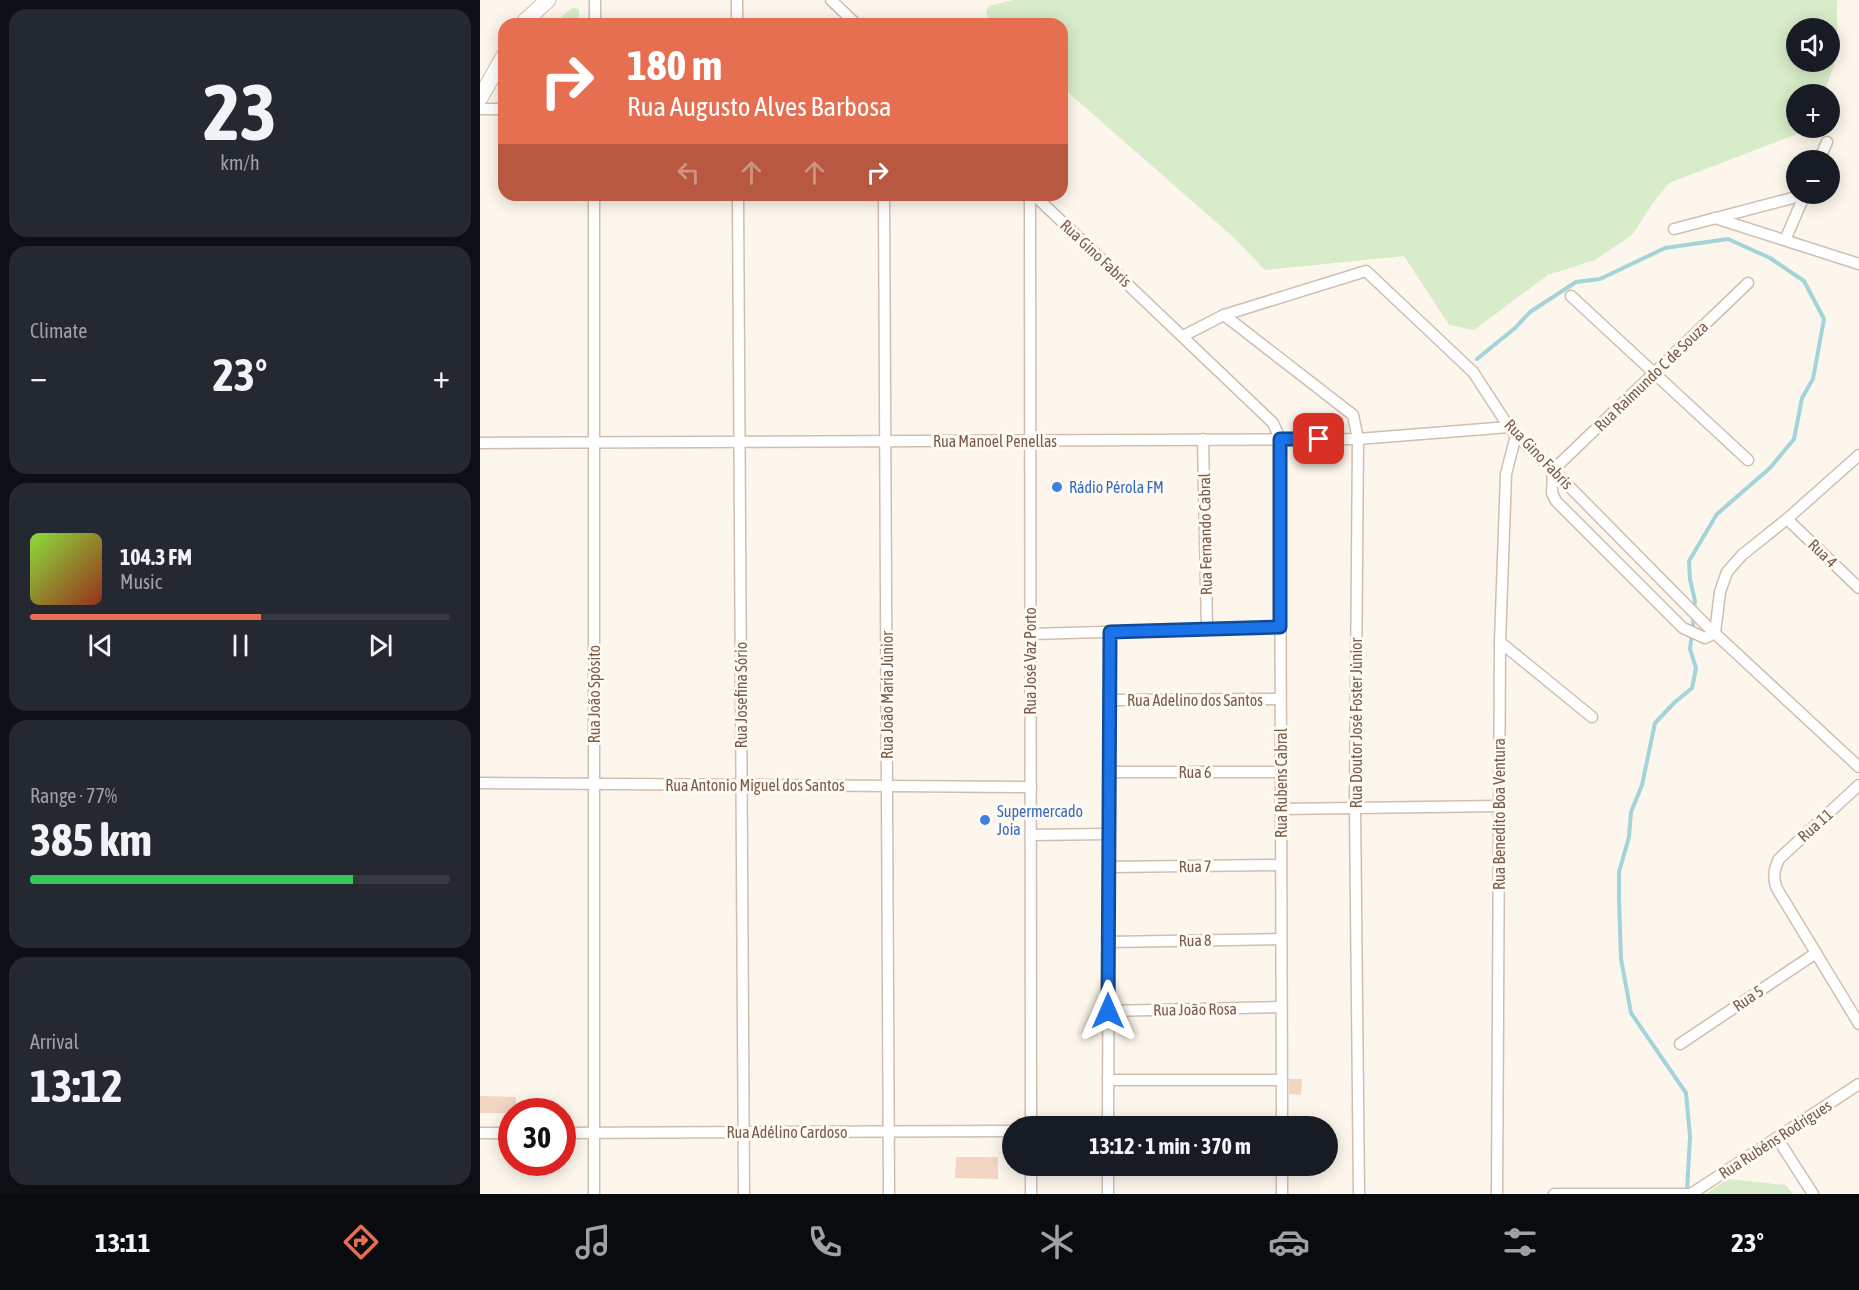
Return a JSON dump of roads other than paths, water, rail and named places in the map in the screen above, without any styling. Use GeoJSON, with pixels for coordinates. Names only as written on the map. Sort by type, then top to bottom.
{"type":"FeatureCollection","features":[{"type":"Feature","properties":{"kind":"street"},"geometry":{"type":"LineString","coordinates":[[526,18],[537,0]]}},
{"type":"Feature","properties":{"kind":"street"},"geometry":{"type":"LineString","coordinates":[[528,18],[548,0]]}},
{"type":"Feature","properties":{"kind":"street"},"geometry":{"type":"LineString","coordinates":[[595,0],[595,18]]}},
{"type":"Feature","properties":{"kind":"street"},"geometry":{"type":"LineString","coordinates":[[737,0],[737,18]]}},
{"type":"Feature","properties":{"kind":"street"},"geometry":{"type":"LineString","coordinates":[[831,0],[850,18]]}},
{"type":"Feature","properties":{"kind":"street"},"geometry":{"type":"LineString","coordinates":[[480,98],[498,66]]}},
{"type":"Feature","properties":{"kind":"street"},"geometry":{"type":"LineString","coordinates":[[480,109],[498,109]]}},
{"type":"Feature","properties":{"kind":"street"},"geometry":{"type":"LineString","coordinates":[[1823,150],[1827,142]]}},
{"type":"Feature","properties":{"kind":"street"},"geometry":{"type":"LineString","coordinates":[[1674,229],[1786,199]]}},
{"type":"Feature","properties":{"kind":"street","name":"Rua João Spósito"},"geometry":{"type":"LineString","coordinates":[[594,201],[594,1194]]}},
{"type":"Feature","properties":{"kind":"street","name":"Rua Josefina Sório"},"geometry":{"type":"LineString","coordinates":[[738,201],[744,1194]]}},
{"type":"Feature","properties":{"kind":"street","name":"Rua João Maria Júnior"},"geometry":{"type":"LineString","coordinates":[[884,201],[889,1194]]}},
{"type":"Feature","properties":{"kind":"street","name":"Rua José Vaz Porto"},"geometry":{"type":"LineString","coordinates":[[1031,1116],[1032,201]]}},
{"type":"Feature","properties":{"kind":"street","name":"Rua Gino Fabris"},"geometry":{"type":"LineString","coordinates":[[1038,201],[1273,423],[1280,439]]}},
{"type":"Feature","properties":{"kind":"street"},"geometry":{"type":"LineString","coordinates":[[1785,240],[1801,204]]}},
{"type":"Feature","properties":{"kind":"street"},"geometry":{"type":"LineString","coordinates":[[1715,218],[1859,264]]}},
{"type":"Feature","properties":{"kind":"street","name":"Rua Gino Fabris"},"geometry":{"type":"LineString","coordinates":[[1183,336],[1224,315],[1366,271],[1473,372],[1512,431],[1686,605],[1709,632],[1859,766]]}},
{"type":"Feature","properties":{"kind":"street","name":"Rua Raimundo C de Souza"},"geometry":{"type":"LineString","coordinates":[[1553,470],[1748,283]]}},
{"type":"Feature","properties":{"kind":"street"},"geometry":{"type":"LineString","coordinates":[[1571,296],[1748,460]]}},
{"type":"Feature","properties":{"kind":"street","name":"Rua Doutor José Foster Júnior"},"geometry":{"type":"LineString","coordinates":[[1224,315],[1353,415],[1358,439],[1355,808],[1359,1194]]}},
{"type":"Feature","properties":{"kind":"street","name":"Rua Manoel Penellas"},"geometry":{"type":"LineString","coordinates":[[480,443],[1358,439],[1512,431]]}},
{"type":"Feature","properties":{"kind":"street","name":"Rua Benedito Boa Ventura"},"geometry":{"type":"LineString","coordinates":[[1497,1194],[1500,642],[1506,474],[1512,431]]}},
{"type":"Feature","properties":{"kind":"street","name":"Rua Fernando Cabral"},"geometry":{"type":"LineString","coordinates":[[1203,439],[1208,629]]}},
{"type":"Feature","properties":{"kind":"street","name":"Rua Rubens Cabral"},"geometry":{"type":"LineString","coordinates":[[1280,439],[1282,1116]]}},
{"type":"Feature","properties":{"kind":"street"},"geometry":{"type":"LineString","coordinates":[[1553,470],[1552,493],[1556,501],[1683,628],[1709,632],[1727,572],[1742,555],[1787,519],[1859,455]]}},
{"type":"Feature","properties":{"kind":"street","name":"Rua 4"},"geometry":{"type":"LineString","coordinates":[[1787,519],[1859,588]]}},
{"type":"Feature","properties":{"kind":"street"},"geometry":{"type":"LineString","coordinates":[[1030,634],[1280,627]]}},
{"type":"Feature","properties":{"kind":"street"},"geometry":{"type":"LineString","coordinates":[[1108,1116],[1110,632]]}},
{"type":"Feature","properties":{"kind":"street"},"geometry":{"type":"LineString","coordinates":[[1500,642],[1592,717]]}},
{"type":"Feature","properties":{"kind":"street","name":"Rua Adelino dos Santos"},"geometry":{"type":"LineString","coordinates":[[1110,700],[1280,699]]}},
{"type":"Feature","properties":{"kind":"street","name":"Rua 6"},"geometry":{"type":"LineString","coordinates":[[1109,772],[1281,772]]}},
{"type":"Feature","properties":{"kind":"street","name":"Rua Antonio Miguel dos Santos"},"geometry":{"type":"LineString","coordinates":[[480,783],[1030,787]]}},
{"type":"Feature","properties":{"kind":"street","name":"Rua 11"},"geometry":{"type":"LineString","coordinates":[[1816,953],[1776,887],[1775,868],[1785,853],[1857,791]]}},
{"type":"Feature","properties":{"kind":"street"},"geometry":{"type":"LineString","coordinates":[[1281,809],[1499,806]]}},
{"type":"Feature","properties":{"kind":"street"},"geometry":{"type":"LineString","coordinates":[[1031,835],[1109,834]]}},
{"type":"Feature","properties":{"kind":"street","name":"Rua 7"},"geometry":{"type":"LineString","coordinates":[[1109,867],[1281,864]]}},
{"type":"Feature","properties":{"kind":"street","name":"Rua 8"},"geometry":{"type":"LineString","coordinates":[[1109,942],[1281,939]]}},
{"type":"Feature","properties":{"kind":"street"},"geometry":{"type":"LineString","coordinates":[[1816,953],[1859,1024]]}},
{"type":"Feature","properties":{"kind":"street","name":"Rua 5"},"geometry":{"type":"LineString","coordinates":[[1680,1044],[1816,953]]}},
{"type":"Feature","properties":{"kind":"street","name":"Rua João Rosa"},"geometry":{"type":"LineString","coordinates":[[1108,1011],[1281,1007]]}},
{"type":"Feature","properties":{"kind":"street"},"geometry":{"type":"LineString","coordinates":[[1108,1080],[1282,1080]]}},
{"type":"Feature","properties":{"kind":"street","name":"Rua Rubéns Rodrigues"},"geometry":{"type":"LineString","coordinates":[[1691,1194],[1859,1084]]}},
{"type":"Feature","properties":{"kind":"street","name":"Rua Adélino Cardoso"},"geometry":{"type":"LineString","coordinates":[[576,1132],[1002,1131]]}},
{"type":"Feature","properties":{"kind":"street"},"geometry":{"type":"LineString","coordinates":[[480,1133],[498,1133]]}},
{"type":"Feature","properties":{"kind":"street"},"geometry":{"type":"LineString","coordinates":[[1777,1138],[1813,1194]]}},
{"type":"Feature","properties":{"kind":"street"},"geometry":{"type":"LineString","coordinates":[[1031,1176],[1031,1194]]}},
{"type":"Feature","properties":{"kind":"street"},"geometry":{"type":"LineString","coordinates":[[1108,1176],[1108,1194]]}},
{"type":"Feature","properties":{"kind":"street"},"geometry":{"type":"LineString","coordinates":[[1282,1176],[1282,1194]]}},
{"type":"Feature","properties":{"kind":"street"},"geometry":{"type":"LineString","coordinates":[[1554,1194],[1664,1192],[1691,1194]]}},
{"type":"Feature","properties":{"kind":"waterway"},"geometry":{"type":"LineString","coordinates":[[1477,359],[1515,328],[1530,312],[1576,282],[1600,279],[1665,248],[1728,239],[1770,258],[1804,281],[1824,319],[1813,379],[1802,398],[1794,439],[1770,468],[1717,514],[1689,561],[1695,601],[1694,609]]}},
{"type":"Feature","properties":{"kind":"waterway"},"geometry":{"type":"LineString","coordinates":[[1687,1192],[1690,1136],[1686,1093],[1631,1013],[1621,959],[1619,872],[1629,837],[1631,812],[1642,785],[1655,723],[1692,688],[1696,668],[1690,649],[1694,616]]}},
{"type":"Feature","properties":{"kind":"place","name":"Rádio Pérola FM"},"geometry":{"type":"Point","coordinates":[1057,487]}},
{"type":"Feature","properties":{"kind":"place","name":"Supermercado Joia"},"geometry":{"type":"Point","coordinates":[985,820]}}]}
